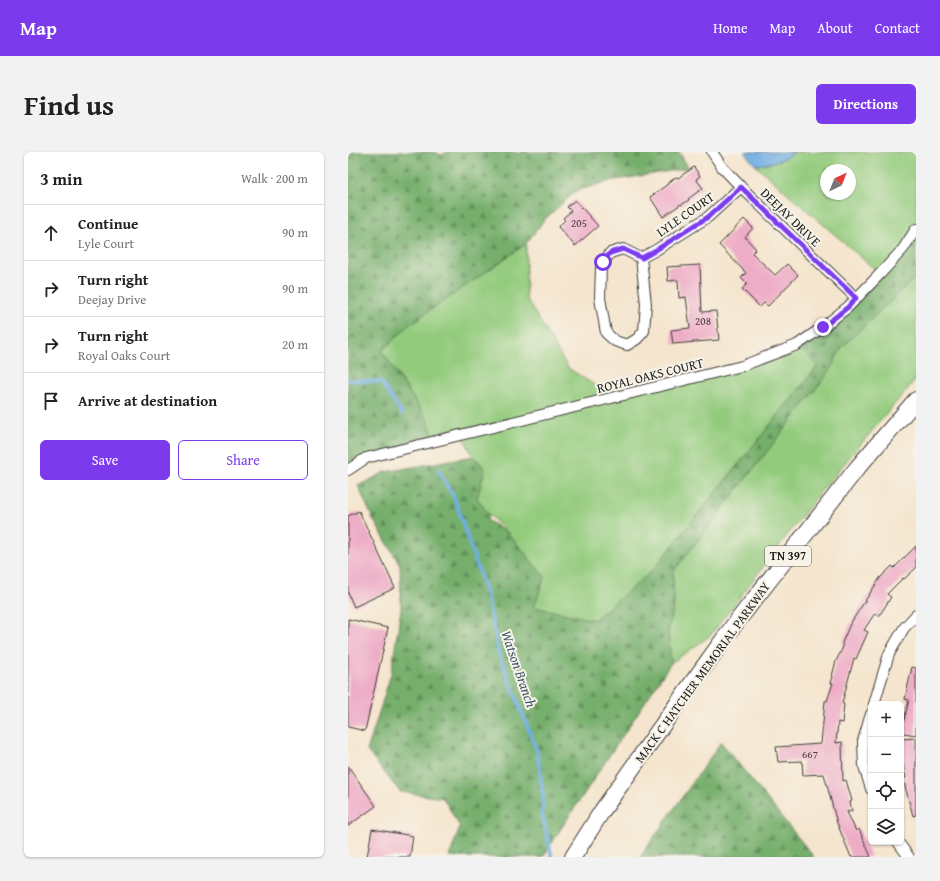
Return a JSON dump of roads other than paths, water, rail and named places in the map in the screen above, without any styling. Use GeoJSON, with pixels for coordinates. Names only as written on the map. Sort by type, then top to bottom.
{"type":"FeatureCollection","features":[{"type":"Feature","properties":{"kind":"main road","name":"MACK C HATCHER MEMORIAL PARKWAY"},"geometry":{"type":"LineString","coordinates":[[573,857],[602,811],[734,625],[858,467],[916,400]]}},
{"type":"Feature","properties":{"kind":"street","name":"DEEJAY DRIVE"},"geometry":{"type":"LineString","coordinates":[[712,152],[722,167],[741,187],[856,298]]}},
{"type":"Feature","properties":{"kind":"street","name":"LYLE COURT"},"geometry":{"type":"LineString","coordinates":[[642,258],[708,217],[741,187]]}},
{"type":"Feature","properties":{"kind":"street","name":"ROYAL OAKS COURT"},"geometry":{"type":"LineString","coordinates":[[348,470],[366,458],[742,366],[797,345],[841,312],[856,298],[903,249],[916,229]]}},
{"type":"Feature","properties":{"kind":"street"},"geometry":{"type":"LineString","coordinates":[[623,249],[642,258],[646,304],[644,331],[637,339],[627,345],[615,341],[606,333],[600,298],[601,267],[610,253],[623,249]]}},
{"type":"Feature","properties":{"kind":"street"},"geometry":{"type":"LineString","coordinates":[[875,701],[889,654],[904,628],[916,615]]}},
{"type":"Feature","properties":{"kind":"street"},"geometry":{"type":"LineString","coordinates":[[868,724],[863,741],[864,766],[868,779]]}},
{"type":"Feature","properties":{"kind":"street"},"geometry":{"type":"LineString","coordinates":[[900,845],[909,857]]}},
{"type":"Feature","properties":{"kind":"water"},"geometry":{"type":"Polygon","coordinates":[[[744,152],[795,152],[776,162],[755,165],[744,152]]]}},
{"type":"Feature","properties":{"kind":"waterway","name":"Watson Branch"},"geometry":{"type":"LineString","coordinates":[[348,380],[381,382],[402,414]]}},
{"type":"Feature","properties":{"kind":"waterway","name":"Watson Branch"},"geometry":{"type":"LineString","coordinates":[[438,470],[454,497],[486,593],[499,654],[537,751],[543,795],[542,814],[552,857]]}}]}
